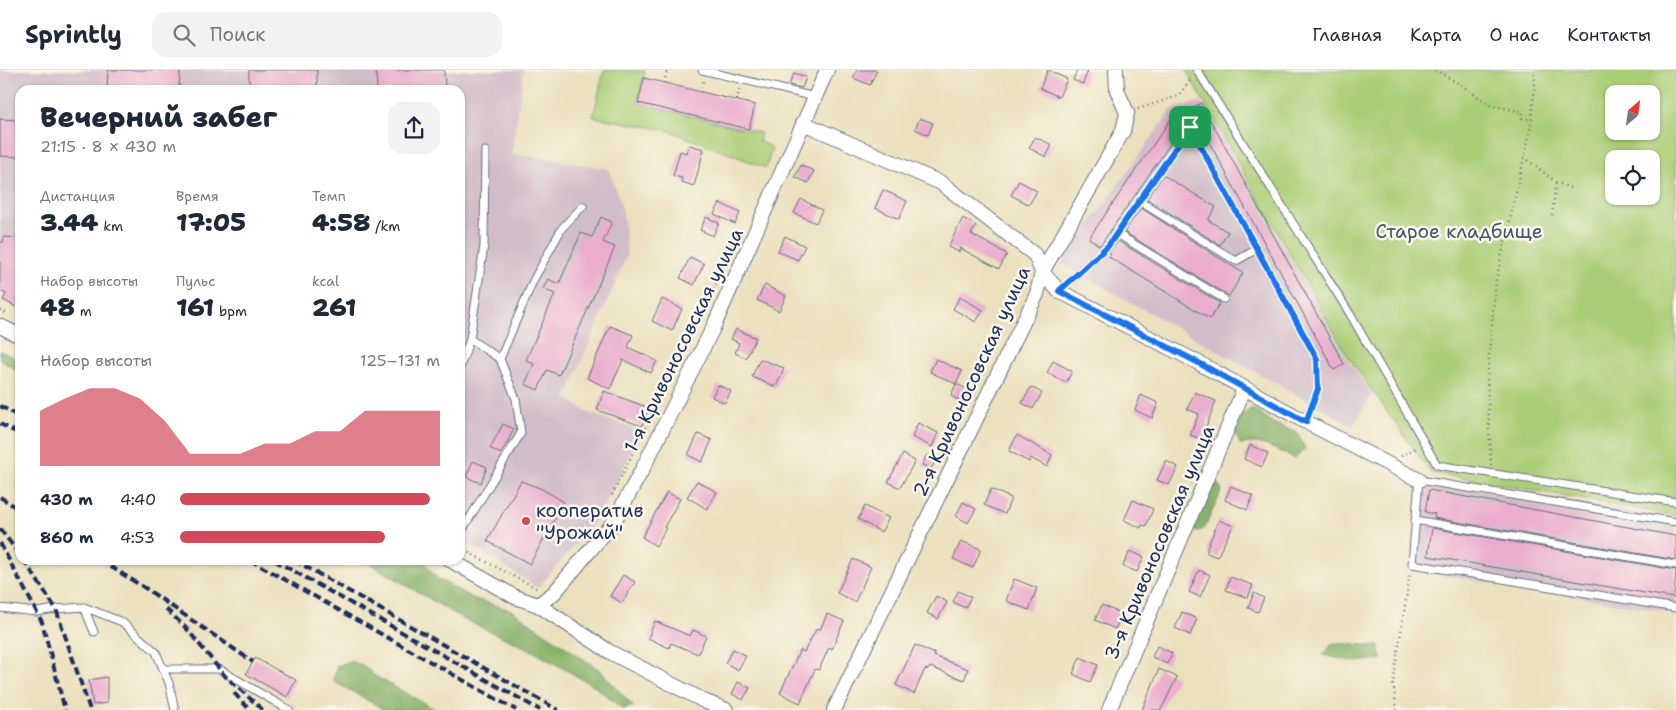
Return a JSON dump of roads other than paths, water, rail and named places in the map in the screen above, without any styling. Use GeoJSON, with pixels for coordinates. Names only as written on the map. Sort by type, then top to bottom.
{"type":"FeatureCollection","features":[{"type":"Feature","properties":{"kind":"street","name":"1-я Кривоносовская улица"},"geometry":{"type":"LineString","coordinates":[[538,605],[554,593],[613,523],[642,470],[713,328],[826,70]]}},
{"type":"Feature","properties":{"kind":"street","name":"2-я Кривоносовская улица"},"geometry":{"type":"LineString","coordinates":[[834,710],[1037,294],[1042,272],[1123,131],[1127,113],[1117,90],[1116,70]]}},
{"type":"Feature","properties":{"kind":"street"},"geometry":{"type":"LineString","coordinates":[[803,123],[941,183],[1035,255],[1042,272],[1059,291],[1419,480]]}},
{"type":"Feature","properties":{"kind":"street"},"geometry":{"type":"LineString","coordinates":[[0,326],[15,334]]}},
{"type":"Feature","properties":{"kind":"street","name":"3-я Кривоносовская улица"},"geometry":{"type":"LineString","coordinates":[[1109,710],[1244,389]]}},
{"type":"Feature","properties":{"kind":"street"},"geometry":{"type":"LineString","coordinates":[[459,565],[515,597],[538,605],[610,652],[706,702],[726,710]]}},
{"type":"Feature","properties":{"kind":"lane"},"geometry":{"type":"LineString","coordinates":[[702,70],[815,97]]}},
{"type":"Feature","properties":{"kind":"lane"},"geometry":{"type":"LineString","coordinates":[[1198,71],[1350,314],[1437,466],[1676,502]]}},
{"type":"Feature","properties":{"kind":"lane"},"geometry":{"type":"LineString","coordinates":[[1059,291],[1108,246],[1190,127],[1317,359],[1318,389],[1306,422]]}},
{"type":"Feature","properties":{"kind":"lane"},"geometry":{"type":"LineString","coordinates":[[465,352],[470,339],[484,246],[486,151]]}},
{"type":"Feature","properties":{"kind":"lane"},"geometry":{"type":"LineString","coordinates":[[1139,201],[1236,261],[1257,249]]}},
{"type":"Feature","properties":{"kind":"lane"},"geometry":{"type":"LineString","coordinates":[[500,359],[533,281],[562,228],[583,206]]}},
{"type":"Feature","properties":{"kind":"lane"},"geometry":{"type":"LineString","coordinates":[[1116,233],[1224,299]]}},
{"type":"Feature","properties":{"kind":"lane"},"geometry":{"type":"LineString","coordinates":[[465,526],[521,434],[516,399],[500,359],[470,339]]}},
{"type":"Feature","properties":{"kind":"lane"},"geometry":{"type":"LineString","coordinates":[[1676,522],[1419,480],[1412,564],[1676,608]]}},
{"type":"Feature","properties":{"kind":"lane"},"geometry":{"type":"LineString","coordinates":[[1416,520],[1676,565]]}},
{"type":"Feature","properties":{"kind":"lane"},"geometry":{"type":"LineString","coordinates":[[0,608],[37,612],[84,608],[122,622],[156,652],[169,683],[175,710]]}},
{"type":"Feature","properties":{"kind":"lane"},"geometry":{"type":"LineString","coordinates":[[84,608],[94,632]]}},
{"type":"Feature","properties":{"kind":"lane"},"geometry":{"type":"LineString","coordinates":[[163,669],[219,669],[289,710]]}},
{"type":"Feature","properties":{"kind":"railway"},"geometry":{"type":"LineString","coordinates":[[0,406],[15,414]]}},
{"type":"Feature","properties":{"kind":"railway"},"geometry":{"type":"LineString","coordinates":[[0,424],[15,432]]}},
{"type":"Feature","properties":{"kind":"railway"},"geometry":{"type":"LineString","coordinates":[[0,497],[15,507]]}},
{"type":"Feature","properties":{"kind":"railway"},"geometry":{"type":"LineString","coordinates":[[0,529],[15,548]]}},
{"type":"Feature","properties":{"kind":"railway"},"geometry":{"type":"LineString","coordinates":[[0,543],[42,622],[65,710]]}},
{"type":"Feature","properties":{"kind":"railway"},"geometry":{"type":"LineString","coordinates":[[27,565],[56,609],[90,710]]}},
{"type":"Feature","properties":{"kind":"railway"},"geometry":{"type":"LineString","coordinates":[[108,565],[253,662]]}},
{"type":"Feature","properties":{"kind":"railway"},"geometry":{"type":"LineString","coordinates":[[259,565],[516,710]]}},
{"type":"Feature","properties":{"kind":"railway"},"geometry":{"type":"LineString","coordinates":[[283,565],[540,710]]}},
{"type":"Feature","properties":{"kind":"railway"},"geometry":{"type":"LineString","coordinates":[[303,565],[558,710]]}},
{"type":"Feature","properties":{"kind":"railway"},"geometry":{"type":"LineString","coordinates":[[166,609],[187,629],[225,676],[263,710]]}},
{"type":"Feature","properties":{"kind":"railway"},"geometry":{"type":"LineString","coordinates":[[234,693],[250,710]]}},
{"type":"Feature","properties":{"kind":"place","name":"кооператив \"Урожай\""},"geometry":{"type":"Point","coordinates":[526,521]}},
{"type":"Feature","properties":{"kind":"park label","name":"Старое кладбище"},"geometry":{"type":"Point","coordinates":[1459,231]}}]}
